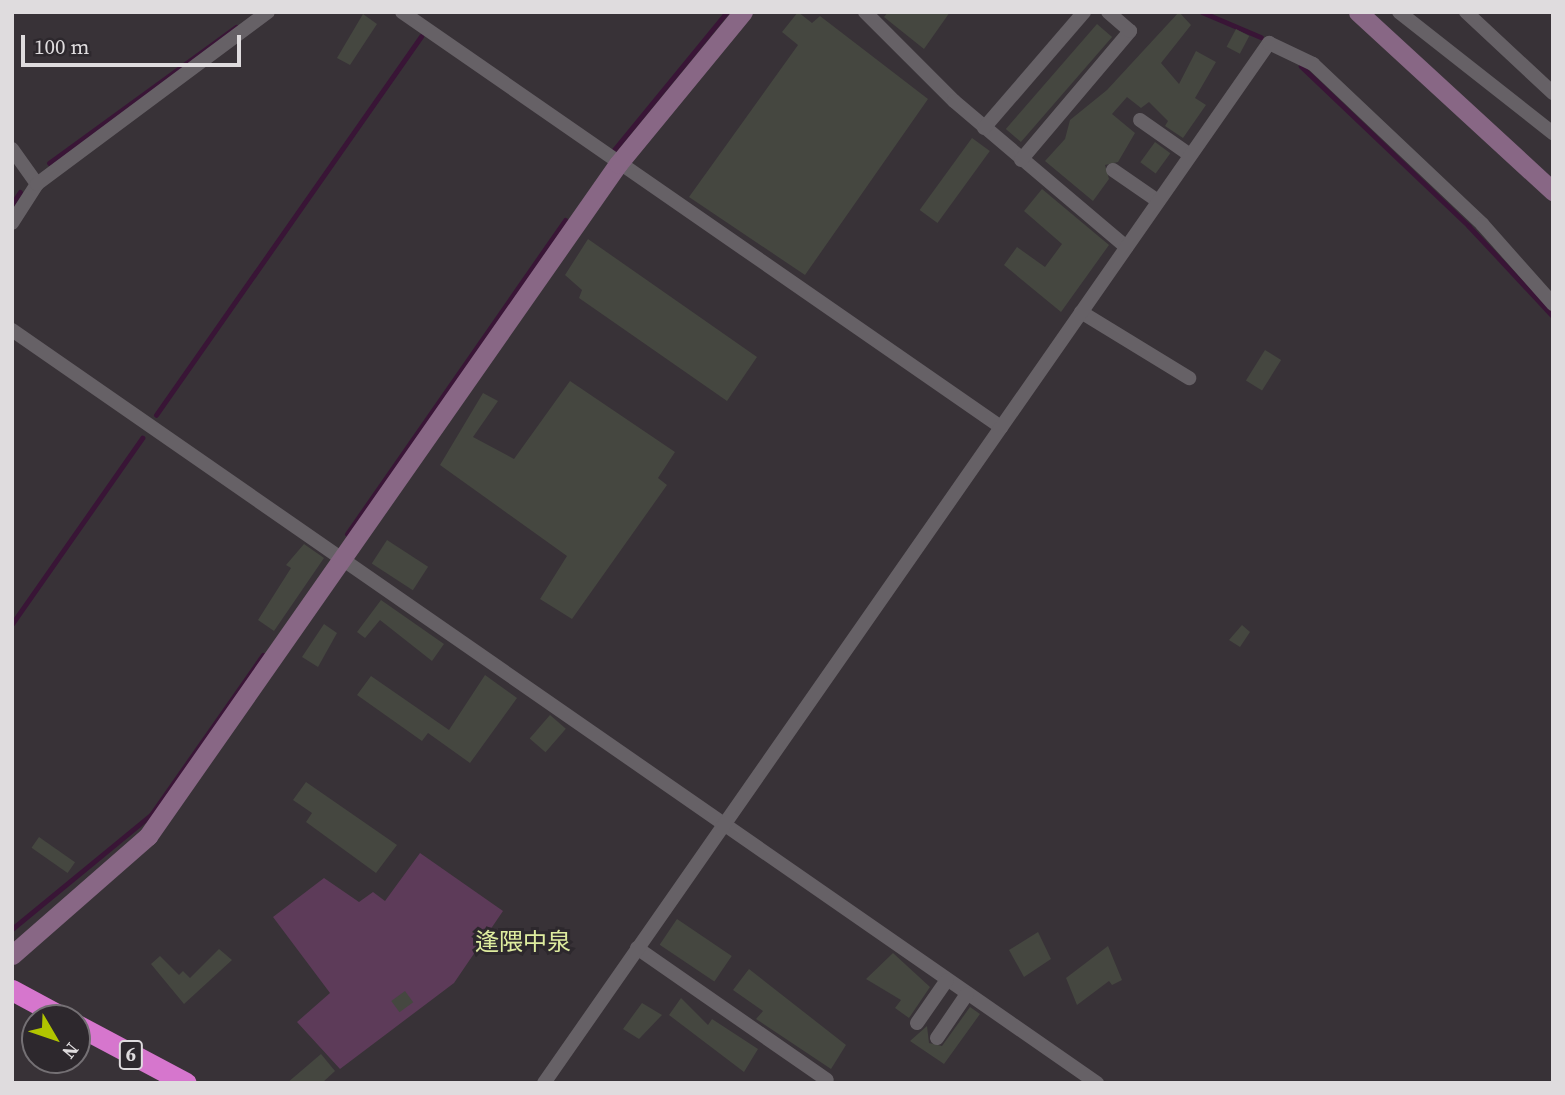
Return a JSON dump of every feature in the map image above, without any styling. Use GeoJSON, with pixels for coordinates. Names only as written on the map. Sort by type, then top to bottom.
{"type":"FeatureCollection","features":[{"type":"Feature","properties":{"kind":"highway"},"geometry":{"type":"LineString","coordinates":[[12,990],[38,1004]]}},
{"type":"Feature","properties":{"kind":"highway","name":"6"},"geometry":{"type":"LineString","coordinates":[[91,1032],[186,1083]]}},
{"type":"Feature","properties":{"kind":"street"},"geometry":{"type":"LineString","coordinates":[[12,223],[37,184],[268,12]]}},
{"type":"Feature","properties":{"kind":"street"},"geometry":{"type":"LineString","coordinates":[[402,12],[1001,427]]}},
{"type":"Feature","properties":{"kind":"street"},"geometry":{"type":"LineString","coordinates":[[12,955],[148,836],[618,164],[743,12]]}},
{"type":"Feature","properties":{"kind":"street"},"geometry":{"type":"LineString","coordinates":[[865,12],[984,128],[1126,247]]}},
{"type":"Feature","properties":{"kind":"street"},"geometry":{"type":"LineString","coordinates":[[984,128],[1084,12]]}},
{"type":"Feature","properties":{"kind":"street"},"geometry":{"type":"LineString","coordinates":[[1020,160],[1130,31],[1108,12]]}},
{"type":"Feature","properties":{"kind":"street"},"geometry":{"type":"LineString","coordinates":[[1358,12],[1553,191]]}},
{"type":"Feature","properties":{"kind":"street"},"geometry":{"type":"LineString","coordinates":[[1399,12],[1553,132]]}},
{"type":"Feature","properties":{"kind":"street"},"geometry":{"type":"LineString","coordinates":[[1466,12],[1553,93]]}},
{"type":"Feature","properties":{"kind":"street"},"geometry":{"type":"LineString","coordinates":[[544,1083],[1269,43],[1277,43],[1313,64],[1482,224],[1553,304]]}},
{"type":"Feature","properties":{"kind":"street"},"geometry":{"type":"LineString","coordinates":[[1140,120],[1190,155]]}},
{"type":"Feature","properties":{"kind":"street"},"geometry":{"type":"LineString","coordinates":[[12,149],[37,184]]}},
{"type":"Feature","properties":{"kind":"street"},"geometry":{"type":"LineString","coordinates":[[1113,170],[1158,201]]}},
{"type":"Feature","properties":{"kind":"street"},"geometry":{"type":"LineString","coordinates":[[1081,312],[1189,378]]}},
{"type":"Feature","properties":{"kind":"street"},"geometry":{"type":"LineString","coordinates":[[12,330],[1097,1083]]}},
{"type":"Feature","properties":{"kind":"street"},"geometry":{"type":"LineString","coordinates":[[637,948],[827,1080]]}},
{"type":"Feature","properties":{"kind":"street"},"geometry":{"type":"LineString","coordinates":[[917,1023],[947,980]]}},
{"type":"Feature","properties":{"kind":"street"},"geometry":{"type":"LineString","coordinates":[[937,1038],[967,994]]}},
{"type":"Feature","properties":{"kind":"shaded area"},"geometry":{"type":"Polygon","coordinates":[[[420,853],[503,911],[454,983],[340,1069],[297,1022],[330,993],[273,917],[324,878],[359,902],[373,892],[385,901],[420,853]]]}},
{"type":"Feature","properties":{"kind":"building"},"geometry":{"type":"Polygon","coordinates":[[[798,12],[812,23],[820,16],[928,99],[805,275],[689,197],[798,45],[782,32],[798,12]]]}},
{"type":"Feature","properties":{"kind":"building"},"geometry":{"type":"Polygon","coordinates":[[[888,12],[950,12],[924,49],[884,17],[888,12]]]}},
{"type":"Feature","properties":{"kind":"building"},"geometry":{"type":"Polygon","coordinates":[[[1179,12],[1191,25],[1161,63],[1179,84],[1196,51],[1216,62],[1195,98],[1206,105],[1183,138],[1165,126],[1168,121],[1149,102],[1141,108],[1127,97],[1112,114],[1135,133],[1118,162],[1105,165],[1109,179],[1093,201],[1045,161],[1065,139],[1070,120],[1107,90],[1179,12]]]}},
{"type":"Feature","properties":{"kind":"building"},"geometry":{"type":"Polygon","coordinates":[[[363,14],[377,24],[350,65],[337,58],[363,14]]]}},
{"type":"Feature","properties":{"kind":"building"},"geometry":{"type":"Polygon","coordinates":[[[1097,24],[1112,37],[1021,142],[1006,129],[1097,24]]]}},
{"type":"Feature","properties":{"kind":"building"},"geometry":{"type":"Polygon","coordinates":[[[1236,29],[1249,36],[1240,54],[1227,47],[1236,29]]]}},
{"type":"Feature","properties":{"kind":"building"},"geometry":{"type":"Polygon","coordinates":[[[972,138],[990,151],[937,223],[920,210],[972,138]]]}},
{"type":"Feature","properties":{"kind":"building"},"geometry":{"type":"Polygon","coordinates":[[[1155,142],[1170,153],[1156,173],[1140,162],[1155,142]]]}},
{"type":"Feature","properties":{"kind":"building"},"geometry":{"type":"Polygon","coordinates":[[[1042,189],[1109,245],[1061,312],[1004,265],[1017,247],[1045,267],[1062,244],[1024,211],[1042,189]]]}},
{"type":"Feature","properties":{"kind":"building"},"geometry":{"type":"Polygon","coordinates":[[[588,239],[757,357],[727,401],[579,298],[582,290],[565,275],[588,239]]]}},
{"type":"Feature","properties":{"kind":"building"},"geometry":{"type":"Polygon","coordinates":[[[1265,350],[1281,360],[1262,391],[1246,381],[1265,350]]]}},
{"type":"Feature","properties":{"kind":"building"},"geometry":{"type":"Polygon","coordinates":[[[570,381],[675,452],[658,478],[667,485],[572,619],[540,599],[567,556],[440,465],[483,393],[498,401],[473,437],[514,459],[570,381]]]}},
{"type":"Feature","properties":{"kind":"building"},"geometry":{"type":"Polygon","coordinates":[[[387,540],[428,567],[413,590],[372,563],[387,540]]]}},
{"type":"Feature","properties":{"kind":"building"},"geometry":{"type":"Polygon","coordinates":[[[304,544],[324,558],[274,631],[258,620],[291,568],[286,565],[304,544]]]}},
{"type":"Feature","properties":{"kind":"building"},"geometry":{"type":"Polygon","coordinates":[[[381,600],[444,644],[432,661],[380,620],[365,638],[357,632],[381,600]]]}},
{"type":"Feature","properties":{"kind":"building"},"geometry":{"type":"Polygon","coordinates":[[[324,624],[337,633],[318,667],[302,657],[324,624]]]}},
{"type":"Feature","properties":{"kind":"building"},"geometry":{"type":"Polygon","coordinates":[[[1242,625],[1250,632],[1240,647],[1229,640],[1242,625]]]}},
{"type":"Feature","properties":{"kind":"building"},"geometry":{"type":"Polygon","coordinates":[[[485,675],[517,698],[470,763],[428,733],[422,741],[357,695],[371,676],[449,730],[485,675]]]}},
{"type":"Feature","properties":{"kind":"building"},"geometry":{"type":"Polygon","coordinates":[[[550,715],[566,729],[546,752],[530,738],[550,715]]]}},
{"type":"Feature","properties":{"kind":"building"},"geometry":{"type":"Polygon","coordinates":[[[306,782],[397,845],[376,873],[306,822],[312,813],[293,800],[306,782]]]}},
{"type":"Feature","properties":{"kind":"building"},"geometry":{"type":"Polygon","coordinates":[[[39,837],[75,862],[68,873],[32,848],[39,837]]]}},
{"type":"Feature","properties":{"kind":"building"},"geometry":{"type":"Polygon","coordinates":[[[677,919],[732,956],[714,982],[660,945],[677,919]]]}},
{"type":"Feature","properties":{"kind":"building"},"geometry":{"type":"Polygon","coordinates":[[[1038,932],[1051,959],[1024,977],[1009,950],[1038,932]]]}},
{"type":"Feature","properties":{"kind":"building"},"geometry":{"type":"Polygon","coordinates":[[[1108,946],[1122,980],[1112,985],[1109,981],[1077,1005],[1066,978],[1108,946]]]}},
{"type":"Feature","properties":{"kind":"building"},"geometry":{"type":"Polygon","coordinates":[[[219,949],[232,960],[184,1004],[151,964],[160,956],[179,975],[183,971],[190,978],[219,949]]]}},
{"type":"Feature","properties":{"kind":"building"},"geometry":{"type":"Polygon","coordinates":[[[893,953],[930,987],[909,1018],[895,1008],[901,1000],[866,979],[893,953]]]}},
{"type":"Feature","properties":{"kind":"building"},"geometry":{"type":"Polygon","coordinates":[[[749,969],[846,1045],[831,1069],[756,1019],[763,1011],[733,990],[749,969]]]}},
{"type":"Feature","properties":{"kind":"building"},"geometry":{"type":"Polygon","coordinates":[[[405,991],[413,1002],[399,1012],[391,1001],[405,991]]]}},
{"type":"Feature","properties":{"kind":"building"},"geometry":{"type":"Polygon","coordinates":[[[681,998],[708,1025],[712,1019],[758,1049],[744,1072],[669,1015],[681,998]]]}},
{"type":"Feature","properties":{"kind":"building"},"geometry":{"type":"Polygon","coordinates":[[[642,1003],[662,1015],[639,1039],[623,1029],[642,1003]]]}},
{"type":"Feature","properties":{"kind":"building"},"geometry":{"type":"Polygon","coordinates":[[[970,1007],[980,1014],[944,1064],[910,1041],[927,1026],[929,1043],[942,1046],[970,1007]]]}},
{"type":"Feature","properties":{"kind":"building"},"geometry":{"type":"Polygon","coordinates":[[[321,1054],[335,1071],[322,1083],[287,1083],[321,1054]]]}},
{"type":"Feature","properties":{"kind":"waterway"},"geometry":{"type":"LineString","coordinates":[[614,150],[727,12]]}},
{"type":"Feature","properties":{"kind":"waterway"},"geometry":{"type":"LineString","coordinates":[[1202,12],[1261,37]]}},
{"type":"Feature","properties":{"kind":"waterway"},"geometry":{"type":"LineString","coordinates":[[49,163],[236,27]]}},
{"type":"Feature","properties":{"kind":"waterway"},"geometry":{"type":"LineString","coordinates":[[156,415],[421,37]]}},
{"type":"Feature","properties":{"kind":"waterway"},"geometry":{"type":"LineString","coordinates":[[1301,66],[1469,226],[1553,316]]}},
{"type":"Feature","properties":{"kind":"waterway"},"geometry":{"type":"LineString","coordinates":[[12,204],[20,192]]}},
{"type":"Feature","properties":{"kind":"waterway"},"geometry":{"type":"LineString","coordinates":[[347,534],[565,220]]}},
{"type":"Feature","properties":{"kind":"waterway"},"geometry":{"type":"LineString","coordinates":[[12,624],[142,438]]}},
{"type":"Feature","properties":{"kind":"waterway"},"geometry":{"type":"LineString","coordinates":[[12,929],[151,815],[263,655]]}},
{"type":"Feature","properties":{"kind":"district","name":"逢隈中泉"},"geometry":{"type":"Point","coordinates":[523,942]}}]}
